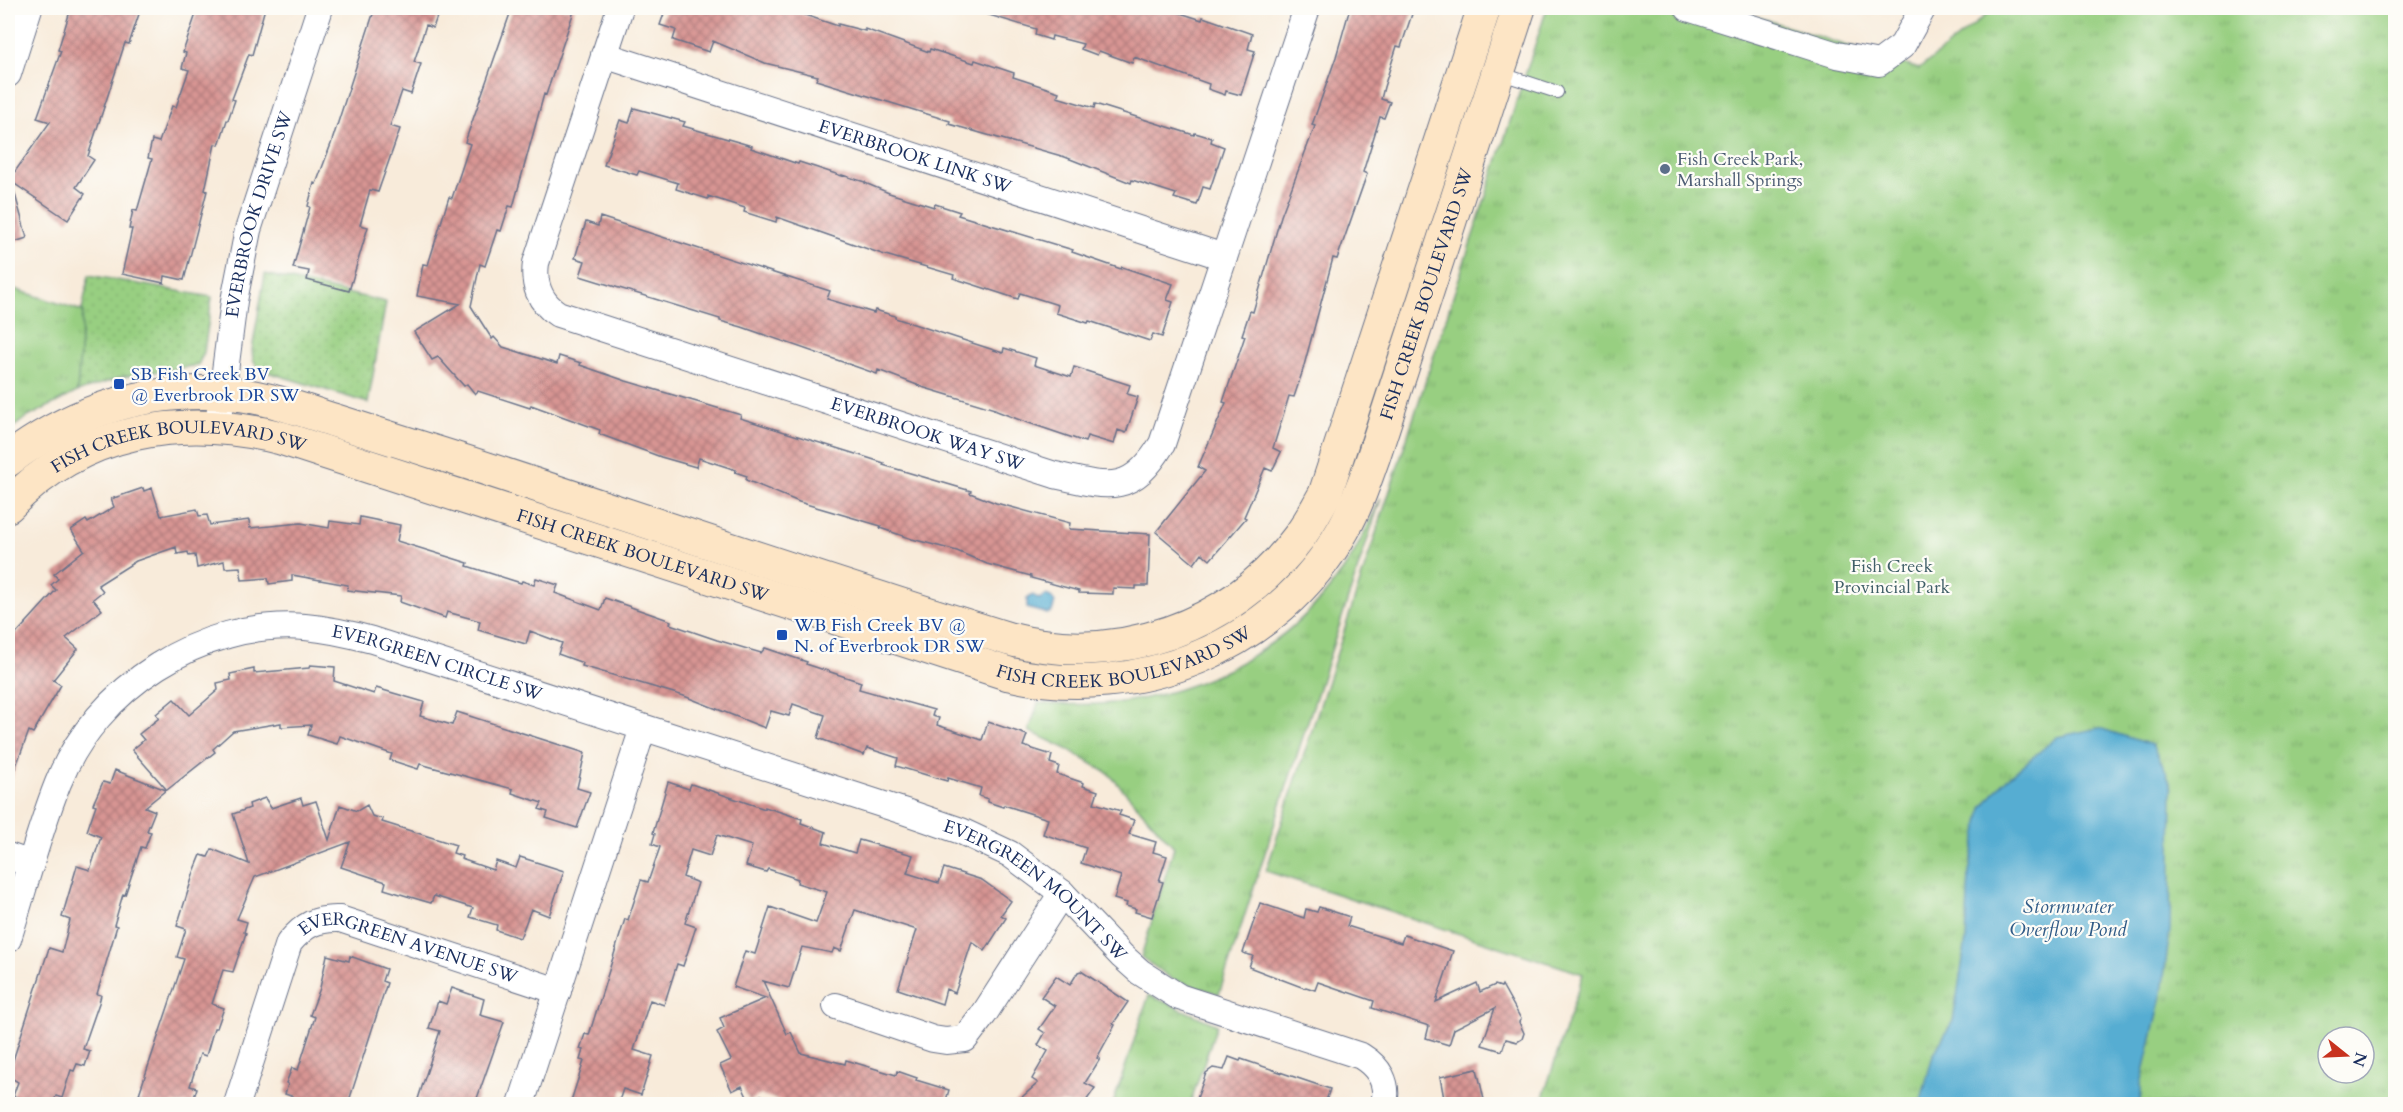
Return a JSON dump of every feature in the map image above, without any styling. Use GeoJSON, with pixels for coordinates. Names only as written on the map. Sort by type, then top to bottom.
{"type":"FeatureCollection","features":[{"type":"Feature","properties":{"kind":"main road","name":"FISH CREEK BOULEVARD SW"},"geometry":{"type":"LineString","coordinates":[[8,506],[36,479],[84,450],[147,430],[179,426],[218,426],[243,429],[281,438],[1010,674],[1049,681],[1091,682],[1159,672],[1203,657],[1237,639],[1266,618],[1293,595],[1315,570],[1343,530],[1362,490],[1373,458],[1482,68],[1484,8]]}},
{"type":"Feature","properties":{"kind":"main road","name":"FISH CREEK BOULEVARD SW"},"geometry":{"type":"LineString","coordinates":[[8,460],[52,430],[80,416],[115,404],[156,395],[222,393],[276,402],[1009,639],[1068,649],[1098,649],[1142,642],[1195,624],[1246,592],[1284,556],[1312,516],[1325,494],[1482,68],[1519,8]]}},
{"type":"Feature","properties":{"kind":"street"},"geometry":{"type":"LineString","coordinates":[[8,74],[29,8]]}},
{"type":"Feature","properties":{"kind":"street","name":"EVERBROOK DRIVE SW"},"geometry":{"type":"LineString","coordinates":[[218,426],[234,301],[248,230],[320,8]]}},
{"type":"Feature","properties":{"kind":"street","name":"EVERBROOK WAY SW"},"geometry":{"type":"LineString","coordinates":[[620,8],[536,263],[534,280],[549,308],[558,314],[1055,475],[1097,485],[1116,484],[1132,479],[1149,466],[1162,444],[1303,8]]}},
{"type":"Feature","properties":{"kind":"street"},"geometry":{"type":"LineString","coordinates":[[1688,8],[1837,56],[1879,63],[1902,46],[1923,8]]}},
{"type":"Feature","properties":{"kind":"street","name":"EVERBROOK LINK SW"},"geometry":{"type":"LineString","coordinates":[[604,55],[1224,257]]}},
{"type":"Feature","properties":{"kind":"street","name":"EVERGREEN CIRCLE SW"},"geometry":{"type":"LineString","coordinates":[[8,939],[19,860],[75,751],[104,711],[134,683],[160,664],[208,641],[263,629],[304,627],[355,635],[643,728]]}},
{"type":"Feature","properties":{"kind":"street"},"geometry":{"type":"LineString","coordinates":[[521,1104],[643,728]]}},
{"type":"Feature","properties":{"kind":"street","name":"EVERGREEN MOUNT SW"},"geometry":{"type":"LineString","coordinates":[[643,728],[961,831],[1010,854],[1062,893],[1140,972],[1179,997],[1361,1056],[1374,1064],[1383,1077],[1384,1104]]}},
{"type":"Feature","properties":{"kind":"street"},"geometry":{"type":"LineString","coordinates":[[836,1006],[933,1039],[946,1041],[965,1039],[978,1023],[1062,893]]}},
{"type":"Feature","properties":{"kind":"street","name":"EVERGREEN AVENUE SW"},"geometry":{"type":"LineString","coordinates":[[237,1104],[289,943],[307,924],[319,920],[340,919],[558,991]]}},
{"type":"Feature","properties":{"kind":"lane"},"geometry":{"type":"LineString","coordinates":[[1482,68],[1557,92]]}},
{"type":"Feature","properties":{"kind":"green space","name":"Fish Creek Provincial Park"},"geometry":{"type":"Polygon","coordinates":[[[1547,8],[1730,8],[1919,69],[1995,8],[2395,8],[2395,1104],[1541,1104],[1583,974],[1266,871],[1547,8]]]}},
{"type":"Feature","properties":{"kind":"green space"},"geometry":{"type":"Polygon","coordinates":[[[265,274],[386,302],[368,403],[258,369],[253,360],[252,350],[265,274]]]}},
{"type":"Feature","properties":{"kind":"green space"},"geometry":{"type":"Polygon","coordinates":[[[89,275],[212,297],[204,352],[198,365],[122,377],[77,392],[82,310],[89,275]]]}},
{"type":"Feature","properties":{"kind":"green space"},"geometry":{"type":"Polygon","coordinates":[[[8,287],[83,311],[77,392],[26,418],[8,431],[8,287]]]}},
{"type":"Feature","properties":{"kind":"green space"},"geometry":{"type":"Polygon","coordinates":[[[1381,498],[1219,994],[1172,979],[1141,957],[1174,847],[1109,774],[1069,750],[1029,731],[1038,703],[1106,704],[1163,694],[1196,684],[1257,653],[1285,633],[1333,584],[1356,549],[1381,498]]]}},
{"type":"Feature","properties":{"kind":"green space"},"geometry":{"type":"Polygon","coordinates":[[[1149,995],[1217,1025],[1190,1104],[1113,1104],[1149,995]]]}},
{"type":"Feature","properties":{"kind":"water"},"geometry":{"type":"Polygon","coordinates":[[[1033,595],[1039,599],[1046,595],[1051,597],[1055,602],[1052,612],[1047,614],[1027,608],[1027,598],[1033,595]]]}},
{"type":"Feature","properties":{"kind":"water","name":"Stormwater Overflow Pond"},"geometry":{"type":"Polygon","coordinates":[[[2099,728],[2152,745],[2166,771],[2172,789],[2170,930],[2161,1000],[2141,1084],[2141,1099],[2137,1104],[1920,1104],[1933,1055],[1953,1021],[1966,940],[1969,872],[1982,808],[2002,783],[2057,737],[2099,728]]]}},
{"type":"Feature","properties":{"kind":"building"},"geometry":{"type":"Polygon","coordinates":[[[71,8],[141,8],[129,44],[125,43],[88,156],[94,160],[76,187],[85,194],[68,220],[9,180],[50,122],[37,118],[61,51],[58,50],[71,8]]]}},
{"type":"Feature","properties":{"kind":"building"},"geometry":{"type":"Polygon","coordinates":[[[198,8],[265,8],[252,55],[249,54],[232,99],[235,100],[219,145],[215,144],[205,190],[207,191],[184,280],[165,276],[164,283],[122,274],[132,229],[129,229],[133,210],[137,211],[152,159],[148,158],[152,140],[159,142],[172,106],[176,107],[189,70],[182,68],[186,53],[183,52],[198,8]]]}},
{"type":"Feature","properties":{"kind":"building"},"geometry":{"type":"Polygon","coordinates":[[[375,8],[440,8],[433,28],[426,25],[414,62],[421,64],[411,94],[402,91],[390,126],[400,129],[378,192],[370,190],[360,225],[368,227],[349,291],[307,280],[309,271],[293,268],[310,207],[308,206],[314,183],[316,184],[331,144],[375,8]]]}},
{"type":"Feature","properties":{"kind":"building"},"geometry":{"type":"Polygon","coordinates":[[[512,8],[575,8],[546,95],[544,94],[513,207],[509,206],[501,231],[497,230],[485,266],[480,264],[471,306],[492,339],[494,337],[503,347],[557,364],[559,356],[626,381],[741,415],[740,418],[971,491],[970,493],[996,503],[1070,523],[1069,529],[1150,534],[1148,586],[1136,586],[1136,589],[1113,588],[1113,594],[1079,593],[1079,591],[1031,578],[1031,576],[987,564],[957,551],[880,528],[881,526],[799,502],[746,480],[747,476],[735,472],[736,470],[699,458],[696,467],[661,457],[599,434],[600,430],[531,405],[530,408],[478,391],[475,394],[467,384],[464,386],[438,357],[432,360],[414,332],[460,304],[417,296],[423,264],[428,265],[449,197],[452,198],[470,144],[465,142],[512,8]]]}},
{"type":"Feature","properties":{"kind":"building"},"geometry":{"type":"Polygon","coordinates":[[[666,8],[791,8],[790,10],[838,26],[838,24],[865,31],[865,29],[929,52],[930,49],[974,63],[975,60],[1014,73],[1013,77],[1059,92],[1057,97],[1094,108],[1095,104],[1194,135],[1195,133],[1212,138],[1211,142],[1224,147],[1210,189],[1203,187],[1197,205],[1174,198],[1176,194],[1132,180],[1131,183],[1065,157],[949,124],[950,121],[816,80],[818,76],[765,63],[713,41],[709,52],[673,40],[676,30],[660,25],[666,8]]]}},
{"type":"Feature","properties":{"kind":"building"},"geometry":{"type":"Polygon","coordinates":[[[979,8],[1165,8],[1202,20],[1203,17],[1252,34],[1248,49],[1255,51],[1241,95],[1226,91],[1225,95],[1208,89],[1209,84],[1134,57],[1132,63],[1099,51],[1097,55],[1081,49],[1083,44],[1052,36],[1051,40],[1035,35],[1036,29],[979,12],[979,8]]]}},
{"type":"Feature","properties":{"kind":"building"},"geometry":{"type":"Polygon","coordinates":[[[1350,8],[1414,8],[1401,47],[1397,46],[1384,87],[1381,99],[1390,102],[1384,118],[1380,117],[1363,172],[1367,174],[1337,259],[1333,258],[1302,373],[1294,397],[1289,396],[1273,448],[1281,452],[1272,471],[1265,468],[1244,517],[1246,518],[1210,560],[1202,553],[1194,564],[1156,532],[1205,471],[1198,467],[1226,403],[1223,402],[1245,336],[1242,335],[1250,311],[1253,312],[1281,216],[1315,126],[1312,125],[1336,57],[1350,8]]]}},
{"type":"Feature","properties":{"kind":"building"},"geometry":{"type":"Polygon","coordinates":[[[634,108],[685,122],[683,126],[752,146],[751,148],[798,164],[799,162],[865,182],[889,193],[934,207],[935,204],[960,212],[958,215],[1073,250],[1072,252],[1121,269],[1122,267],[1173,284],[1167,300],[1173,302],[1162,337],[1153,334],[1150,341],[1089,321],[1088,323],[1056,313],[1058,305],[1020,293],[1018,299],[953,278],[954,275],[882,254],[777,217],[776,222],[744,212],[745,208],[676,189],[678,183],[639,171],[637,175],[604,165],[620,120],[629,123],[634,108]]]}},
{"type":"Feature","properties":{"kind":"building"},"geometry":{"type":"Polygon","coordinates":[[[13,187],[27,238],[8,244],[8,188],[13,187]]]}},
{"type":"Feature","properties":{"kind":"building"},"geometry":{"type":"Polygon","coordinates":[[[600,217],[830,291],[827,299],[874,313],[875,310],[895,316],[895,318],[1003,353],[1004,348],[1036,358],[1034,365],[1071,377],[1074,367],[1130,385],[1127,394],[1138,397],[1126,433],[1118,430],[1114,444],[1087,436],[1085,442],[878,370],[877,374],[720,321],[720,319],[580,276],[585,261],[575,258],[586,222],[598,226],[600,217]]]}},
{"type":"Feature","properties":{"kind":"building"},"geometry":{"type":"Polygon","coordinates":[[[143,488],[144,491],[152,488],[161,516],[197,509],[199,516],[207,515],[210,525],[249,520],[250,528],[301,523],[329,528],[330,521],[359,525],[360,517],[400,525],[397,541],[468,563],[467,566],[521,583],[522,581],[534,585],[536,578],[558,585],[555,593],[601,610],[605,598],[717,640],[761,653],[765,648],[807,662],[806,664],[861,682],[859,689],[934,710],[932,716],[939,718],[937,725],[982,740],[988,722],[1027,735],[1023,746],[1052,755],[1050,763],[1059,766],[1057,774],[1084,783],[1083,786],[1098,791],[1094,803],[1121,811],[1119,815],[1134,820],[1129,834],[1156,842],[1153,852],[1167,856],[1159,881],[1163,882],[1152,917],[1135,912],[1136,909],[1126,906],[1127,903],[1114,899],[1121,876],[1081,863],[1086,848],[1043,834],[1048,819],[988,802],[988,799],[979,796],[981,788],[896,766],[898,758],[867,748],[864,755],[818,738],[825,715],[793,704],[789,716],[771,711],[765,728],[684,696],[582,666],[583,663],[558,654],[562,643],[530,631],[526,644],[478,630],[480,621],[447,612],[445,618],[400,602],[401,596],[347,590],[348,585],[292,575],[292,581],[269,584],[268,578],[242,580],[240,567],[225,568],[224,561],[197,568],[195,555],[189,556],[188,552],[177,554],[176,547],[136,561],[98,585],[103,591],[93,599],[102,610],[66,638],[78,649],[53,680],[61,685],[33,733],[29,731],[8,785],[8,628],[16,634],[56,590],[51,585],[58,579],[54,574],[84,550],[71,530],[86,520],[88,523],[114,507],[111,499],[143,488]]]}},
{"type":"Feature","properties":{"kind":"building"},"geometry":{"type":"Polygon","coordinates":[[[310,665],[335,667],[334,681],[374,694],[376,688],[424,702],[420,716],[452,725],[457,712],[585,753],[577,788],[590,792],[577,828],[546,818],[548,812],[539,809],[542,803],[512,793],[513,789],[420,764],[418,769],[390,760],[392,754],[340,736],[337,744],[308,735],[311,725],[281,727],[281,723],[233,731],[213,749],[215,752],[167,790],[132,750],[144,740],[139,734],[159,718],[156,714],[174,699],[189,715],[218,690],[217,683],[231,680],[230,674],[254,669],[254,673],[309,668],[310,665]]]}},
{"type":"Feature","properties":{"kind":"building"},"geometry":{"type":"Polygon","coordinates":[[[115,770],[166,790],[145,807],[155,811],[147,831],[151,832],[145,848],[141,847],[114,925],[117,926],[97,994],[101,995],[99,1003],[83,1049],[90,1051],[85,1066],[77,1064],[74,1071],[71,1070],[62,1098],[56,1096],[53,1104],[39,1104],[13,1096],[18,1082],[8,1076],[49,948],[62,952],[70,920],[62,917],[77,866],[90,870],[101,837],[87,831],[96,805],[93,804],[103,782],[110,784],[115,770]]]}},
{"type":"Feature","properties":{"kind":"building"},"geometry":{"type":"Polygon","coordinates":[[[668,782],[689,789],[691,784],[802,819],[801,823],[826,832],[823,843],[855,853],[859,840],[913,855],[907,873],[939,883],[944,868],[982,880],[1011,901],[1001,915],[1006,918],[985,951],[972,942],[955,993],[946,989],[942,1004],[898,989],[917,930],[855,910],[841,951],[834,948],[832,953],[802,947],[789,988],[763,981],[787,1034],[791,1032],[801,1053],[845,1064],[846,1060],[896,1075],[897,1071],[917,1078],[916,1080],[949,1090],[945,1104],[791,1104],[761,1095],[749,1101],[742,1086],[732,1091],[720,1065],[731,1060],[717,1032],[724,1028],[720,1018],[766,998],[733,987],[745,951],[755,954],[770,907],[816,923],[827,892],[797,883],[798,879],[768,869],[766,872],[746,866],[752,846],[717,835],[710,856],[691,850],[683,877],[698,883],[685,923],[696,927],[683,966],[677,964],[664,1005],[650,1000],[634,1050],[653,1056],[641,1095],[623,1089],[618,1104],[570,1104],[584,1061],[580,1060],[583,1050],[580,1049],[585,1034],[589,1035],[625,919],[628,920],[641,880],[648,882],[660,847],[652,844],[655,834],[653,833],[668,782]]]}},
{"type":"Feature","properties":{"kind":"building"},"geometry":{"type":"Polygon","coordinates":[[[265,798],[271,808],[301,798],[303,805],[316,801],[329,840],[340,805],[357,811],[367,805],[372,816],[383,819],[382,822],[456,845],[453,853],[462,856],[461,859],[493,870],[496,861],[516,868],[520,857],[564,871],[549,916],[531,909],[520,938],[496,930],[497,925],[470,917],[473,908],[434,896],[431,903],[384,889],[386,882],[341,867],[350,842],[255,877],[237,919],[247,922],[244,932],[246,933],[233,972],[223,970],[212,1004],[224,1008],[217,1028],[214,1028],[206,1056],[200,1054],[190,1086],[197,1088],[192,1104],[139,1104],[142,1096],[139,1094],[184,959],[177,957],[186,929],[177,926],[201,855],[208,857],[212,849],[249,864],[233,814],[250,808],[249,804],[265,798]]]}},
{"type":"Feature","properties":{"kind":"building"},"geometry":{"type":"Polygon","coordinates":[[[1260,903],[1304,918],[1306,909],[1317,912],[1319,907],[1350,917],[1347,926],[1401,943],[1404,935],[1453,951],[1436,1002],[1477,983],[1480,992],[1495,985],[1501,987],[1502,985],[1521,1019],[1519,1022],[1524,1033],[1522,1039],[1517,1042],[1506,1039],[1502,1051],[1482,1045],[1495,1008],[1454,1029],[1449,1045],[1426,1038],[1429,1026],[1372,1008],[1374,1001],[1318,982],[1315,990],[1304,988],[1249,967],[1253,956],[1243,953],[1260,903]]]}},
{"type":"Feature","properties":{"kind":"building"},"geometry":{"type":"Polygon","coordinates":[[[327,955],[349,961],[350,956],[386,969],[382,981],[387,983],[348,1104],[298,1104],[300,1099],[285,1094],[288,1084],[286,1083],[292,1068],[298,1070],[315,1017],[310,1015],[320,988],[327,955]]]}},
{"type":"Feature","properties":{"kind":"building"},"geometry":{"type":"Polygon","coordinates":[[[1081,971],[1128,1002],[1113,1024],[1115,1025],[1097,1058],[1100,1059],[1085,1083],[1095,1088],[1084,1104],[1014,1104],[1038,1083],[1032,1079],[1048,1051],[1038,1045],[1045,1033],[1039,1029],[1055,1006],[1041,997],[1056,976],[1070,985],[1081,971]]]}},
{"type":"Feature","properties":{"kind":"building"},"geometry":{"type":"Polygon","coordinates":[[[452,988],[484,999],[480,1015],[504,1022],[475,1104],[421,1104],[422,1100],[418,1099],[440,1031],[429,1028],[438,1001],[446,1004],[452,988]]]}},
{"type":"Feature","properties":{"kind":"building"},"geometry":{"type":"Polygon","coordinates":[[[1229,1057],[1330,1089],[1325,1104],[1195,1104],[1206,1073],[1213,1068],[1224,1070],[1229,1057]]]}},
{"type":"Feature","properties":{"kind":"building"},"geometry":{"type":"Polygon","coordinates":[[[1477,1069],[1485,1104],[1445,1104],[1440,1077],[1477,1069]]]}},
{"type":"Feature","properties":{"kind":"place","name":"Fish Creek Park, Marshall Springs"},"geometry":{"type":"Point","coordinates":[1665,169]}},
{"type":"Feature","properties":{"kind":"place","name":"SB Fish Creek BV @ Everbrook DR SW"},"geometry":{"type":"Point","coordinates":[119,384]}},
{"type":"Feature","properties":{"kind":"place","name":"WB Fish Creek BV @ N. of Everbrook DR SW"},"geometry":{"type":"Point","coordinates":[782,635]}}]}
